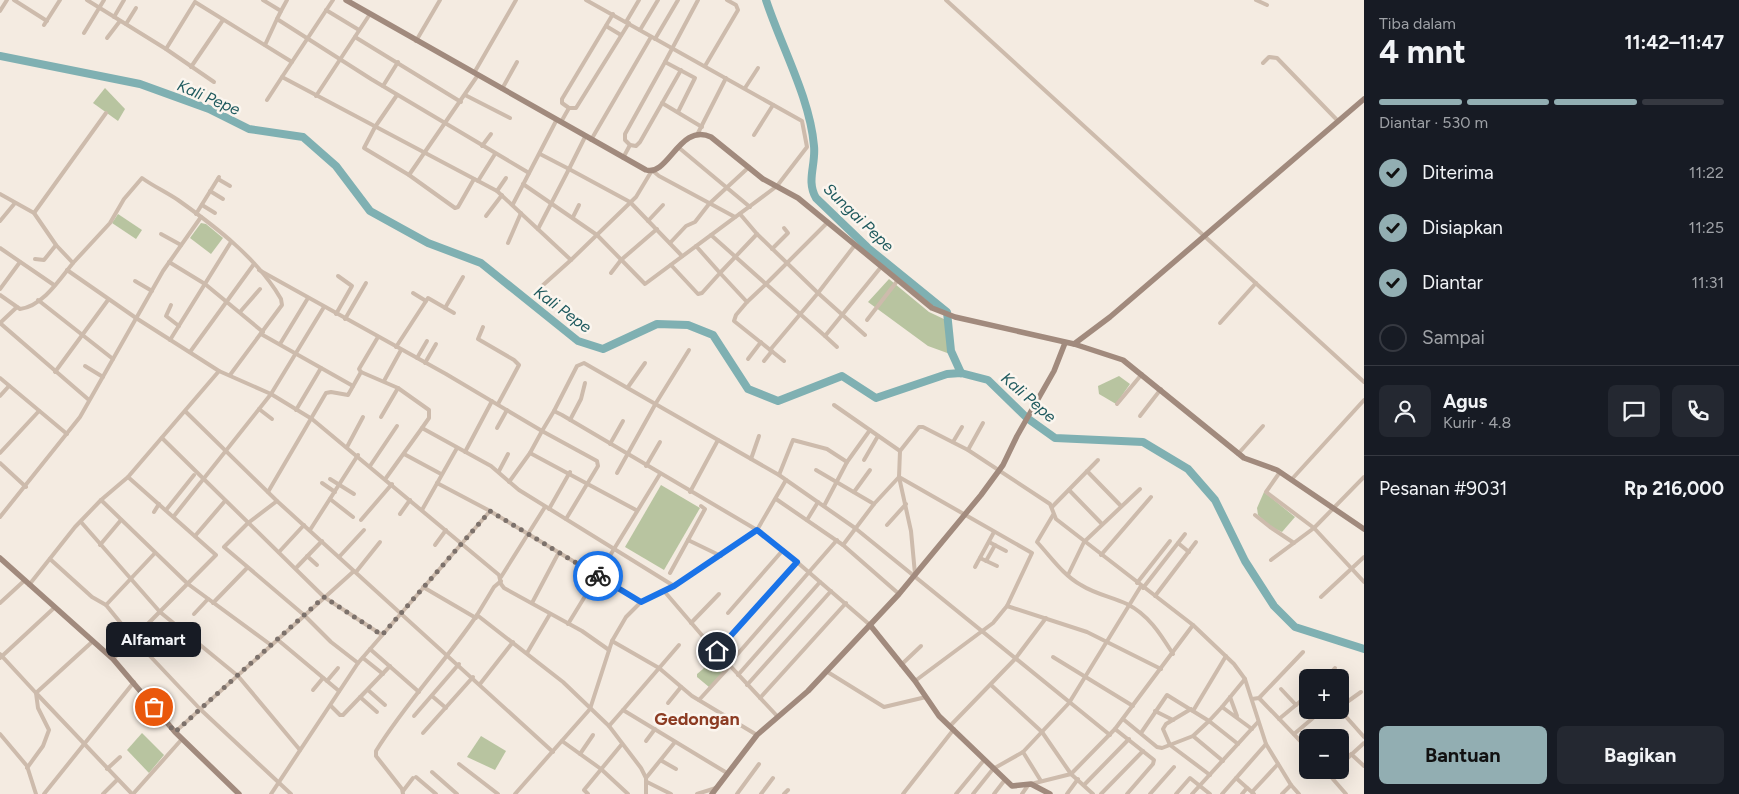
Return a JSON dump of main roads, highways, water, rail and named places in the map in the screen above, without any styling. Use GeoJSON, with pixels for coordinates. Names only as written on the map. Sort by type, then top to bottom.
{"type":"FeatureCollection","features":[{"type":"Feature","properties":{"kind":"main road"},"geometry":{"type":"LineString","coordinates":[[346,0],[558,122],[623,158],[652,171],[678,147],[698,133],[711,137],[764,180],[798,198],[932,308],[955,317],[1074,344],[1118,357],[1161,389],[1238,454],[1292,479],[1364,529]]}},
{"type":"Feature","properties":{"kind":"main road"},"geometry":{"type":"LineString","coordinates":[[1074,344],[1110,316],[1364,99]]}},
{"type":"Feature","properties":{"kind":"main road"},"geometry":{"type":"LineString","coordinates":[[712,794],[757,735],[808,691],[900,594],[1000,471],[1054,371],[1065,343]]}},
{"type":"Feature","properties":{"kind":"main road"},"geometry":{"type":"LineString","coordinates":[[0,558],[113,659],[175,732],[240,794]]}},
{"type":"Feature","properties":{"kind":"main road"},"geometry":{"type":"LineString","coordinates":[[870,625],[915,681],[926,698],[992,769],[1014,787],[1030,784],[1040,792],[1050,794]]}},
{"type":"Feature","properties":{"kind":"waterway","name":"Sungai Pepe"},"geometry":{"type":"LineString","coordinates":[[766,0],[807,109],[814,146],[812,185],[816,198],[868,248],[947,312],[951,351],[961,373]]}},
{"type":"Feature","properties":{"kind":"waterway","name":"Kali Pepe"},"geometry":{"type":"LineString","coordinates":[[0,56],[140,84],[209,109],[249,129],[303,137],[336,166],[370,211],[428,243],[481,263],[578,341],[603,349],[657,324],[688,325],[713,335],[748,389],[778,401],[842,376],[876,398],[947,374],[961,373],[988,380],[1027,418],[1055,438],[1143,442],[1188,469],[1215,500],[1245,561],[1274,606],[1295,627],[1364,649]]}},
{"type":"Feature","properties":{"kind":"place","name":"Alfamart"},"geometry":{"type":"Point","coordinates":[154,707]}},
{"type":"Feature","properties":{"kind":"district","name":"Gedongan"},"geometry":{"type":"Point","coordinates":[697,719]}}]}
